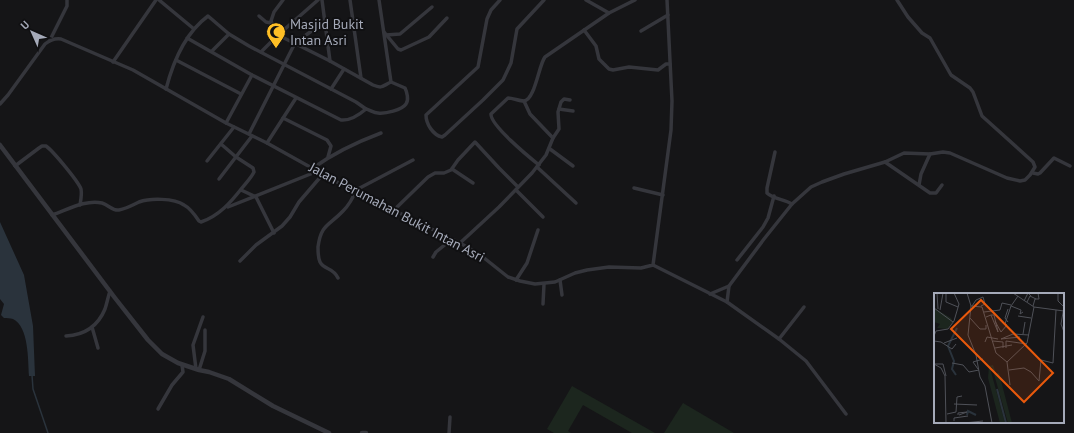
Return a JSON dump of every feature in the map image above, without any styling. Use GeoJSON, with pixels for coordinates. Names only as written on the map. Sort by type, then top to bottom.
{"type":"FeatureCollection","features":[{"type":"Feature","properties":{"kind":"street"},"geometry":{"type":"LineString","coordinates":[[0,104],[41,48],[50,40],[67,6],[67,0]]}},
{"type":"Feature","properties":{"kind":"street"},"geometry":{"type":"LineString","coordinates":[[113,62],[157,0],[194,29]]}},
{"type":"Feature","properties":{"kind":"street"},"geometry":{"type":"LineString","coordinates":[[271,23],[274,12],[283,0]]}},
{"type":"Feature","properties":{"kind":"street"},"geometry":{"type":"LineString","coordinates":[[261,52],[318,0]]}},
{"type":"Feature","properties":{"kind":"street"},"geometry":{"type":"LineString","coordinates":[[322,0],[330,61]]}},
{"type":"Feature","properties":{"kind":"street"},"geometry":{"type":"LineString","coordinates":[[350,0],[361,78]]}},
{"type":"Feature","properties":{"kind":"street"},"geometry":{"type":"LineString","coordinates":[[380,0],[391,82]]}},
{"type":"Feature","properties":{"kind":"street"},"geometry":{"type":"LineString","coordinates":[[500,0],[491,10],[487,19],[478,67],[426,115],[426,120],[431,129],[439,136],[442,137],[445,135],[502,80],[511,63],[517,30],[544,0]]}},
{"type":"Feature","properties":{"kind":"street"},"geometry":{"type":"LineString","coordinates":[[586,0],[609,13]]}},
{"type":"Feature","properties":{"kind":"street"},"geometry":{"type":"LineString","coordinates":[[576,203],[498,128],[490,116],[491,113],[507,98],[524,101],[528,99],[538,75],[540,64],[545,57],[609,13],[636,0]]}},
{"type":"Feature","properties":{"kind":"street"},"geometry":{"type":"LineString","coordinates":[[667,0],[671,130],[653,265],[727,302],[779,338],[806,361],[846,414]]}},
{"type":"Feature","properties":{"kind":"street"},"geometry":{"type":"LineString","coordinates":[[727,302],[729,286],[764,239],[792,204],[811,187],[822,182],[885,162],[904,153],[930,154],[943,152],[954,154],[1007,178],[1018,181],[1024,180],[1033,173],[1035,167],[1033,162],[982,116],[973,92],[967,86],[950,76],[930,38],[908,17],[897,0]]}},
{"type":"Feature","properties":{"kind":"street"},"geometry":{"type":"LineString","coordinates":[[385,34],[400,34],[432,7]]}},
{"type":"Feature","properties":{"kind":"street"},"geometry":{"type":"LineString","coordinates":[[641,31],[668,15]]}},
{"type":"Feature","properties":{"kind":"street"},"geometry":{"type":"LineString","coordinates":[[166,89],[176,60],[187,38],[208,16],[229,34],[366,109],[383,113],[406,105],[406,89],[403,87],[391,82],[379,88],[278,35],[271,23],[266,22],[259,16]]}},
{"type":"Feature","properties":{"kind":"street"},"geometry":{"type":"LineString","coordinates":[[385,34],[398,49],[403,49],[429,37],[447,18]]}},
{"type":"Feature","properties":{"kind":"street"},"geometry":{"type":"LineString","coordinates":[[219,179],[251,135],[295,43],[324,22]]}},
{"type":"Feature","properties":{"kind":"street"},"geometry":{"type":"LineString","coordinates":[[584,30],[596,46],[599,59],[609,69],[613,70],[629,67],[658,70],[666,64],[670,64]]}},
{"type":"Feature","properties":{"kind":"street"},"geometry":{"type":"LineString","coordinates":[[212,51],[229,34]]}},
{"type":"Feature","properties":{"kind":"street","name":"Jalan Perumahan Bukit Intan Asri"},"geometry":{"type":"LineString","coordinates":[[50,40],[61,38],[133,70],[226,123],[460,243],[482,256],[508,277],[516,280],[544,284],[587,270],[609,267],[641,268],[653,265]]}},
{"type":"Feature","properties":{"kind":"street"},"geometry":{"type":"LineString","coordinates":[[187,38],[252,75],[341,120],[350,119],[362,113],[366,109]]}},
{"type":"Feature","properties":{"kind":"street"},"geometry":{"type":"LineString","coordinates":[[176,60],[241,94]]}},
{"type":"Feature","properties":{"kind":"street"},"geometry":{"type":"LineString","coordinates":[[331,89],[344,69]]}},
{"type":"Feature","properties":{"kind":"street"},"geometry":{"type":"LineString","coordinates":[[226,123],[252,75]]}},
{"type":"Feature","properties":{"kind":"street"},"geometry":{"type":"LineString","coordinates":[[267,143],[296,98]]}},
{"type":"Feature","properties":{"kind":"street"},"geometry":{"type":"LineString","coordinates":[[460,243],[517,189],[538,166],[550,149],[553,138],[560,128],[558,115],[562,100],[570,100]]}},
{"type":"Feature","properties":{"kind":"street"},"geometry":{"type":"LineString","coordinates":[[524,101],[530,114],[553,138]]}},
{"type":"Feature","properties":{"kind":"street"},"geometry":{"type":"LineString","coordinates":[[559,109],[573,111]]}},
{"type":"Feature","properties":{"kind":"street"},"geometry":{"type":"LineString","coordinates":[[283,118],[328,141],[331,146],[328,157]]}},
{"type":"Feature","properties":{"kind":"street"},"geometry":{"type":"LineString","coordinates":[[207,161],[234,127]]}},
{"type":"Feature","properties":{"kind":"street"},"geometry":{"type":"LineString","coordinates":[[313,168],[328,157],[358,142],[381,133]]}},
{"type":"Feature","properties":{"kind":"street"},"geometry":{"type":"LineString","coordinates":[[394,210],[428,178],[435,174],[447,173],[452,169],[458,160],[475,142],[543,216]]}},
{"type":"Feature","properties":{"kind":"street"},"geometry":{"type":"LineString","coordinates":[[52,215],[80,205],[97,203],[104,204],[112,209],[118,210],[140,202],[154,199],[184,205],[201,222],[216,216],[241,190],[254,171],[253,168],[236,157],[221,144]]}},
{"type":"Feature","properties":{"kind":"street"},"geometry":{"type":"LineString","coordinates":[[0,145],[110,291],[148,340],[162,354],[182,365],[208,372],[229,380],[273,406],[329,433]]}},
{"type":"Feature","properties":{"kind":"street"},"geometry":{"type":"LineString","coordinates":[[15,166],[42,146],[46,146],[54,153],[80,187],[82,196],[80,205]]}},
{"type":"Feature","properties":{"kind":"street"},"geometry":{"type":"LineString","coordinates":[[550,149],[573,166]]}},
{"type":"Feature","properties":{"kind":"street"},"geometry":{"type":"LineString","coordinates":[[775,152],[767,190],[768,194],[784,199],[792,204]]}},
{"type":"Feature","properties":{"kind":"street"},"geometry":{"type":"LineString","coordinates":[[918,185],[930,154]]}},
{"type":"Feature","properties":{"kind":"street"},"geometry":{"type":"LineString","coordinates":[[1033,173],[1040,173],[1054,158],[1070,166]]}},
{"type":"Feature","properties":{"kind":"street"},"geometry":{"type":"LineString","coordinates":[[338,278],[333,271],[324,267],[320,263],[318,250],[322,230],[345,209],[353,198],[356,190],[414,160]]}},
{"type":"Feature","properties":{"kind":"street"},"geometry":{"type":"LineString","coordinates":[[885,162],[918,185],[934,194],[942,185]]}},
{"type":"Feature","properties":{"kind":"street"},"geometry":{"type":"LineString","coordinates":[[452,169],[472,183]]}},
{"type":"Feature","properties":{"kind":"street"},"geometry":{"type":"LineString","coordinates":[[225,208],[318,171]]}},
{"type":"Feature","properties":{"kind":"street"},"geometry":{"type":"LineString","coordinates":[[240,261],[256,245],[286,223],[299,202],[323,174]]}},
{"type":"Feature","properties":{"kind":"street"},"geometry":{"type":"LineString","coordinates":[[634,188],[663,195]]}},
{"type":"Feature","properties":{"kind":"street"},"geometry":{"type":"LineString","coordinates":[[241,190],[257,198],[274,233]]}},
{"type":"Feature","properties":{"kind":"street"},"geometry":{"type":"LineString","coordinates":[[737,260],[757,235],[768,218],[774,196]]}},
{"type":"Feature","properties":{"kind":"street"},"geometry":{"type":"LineString","coordinates":[[516,280],[527,263],[538,230]]}},
{"type":"Feature","properties":{"kind":"street"},"geometry":{"type":"LineString","coordinates":[[757,235],[764,239]]}},
{"type":"Feature","properties":{"kind":"street"},"geometry":{"type":"LineString","coordinates":[[433,257],[436,252],[452,239]]}},
{"type":"Feature","properties":{"kind":"street"},"geometry":{"type":"LineString","coordinates":[[560,280],[562,295]]}},
{"type":"Feature","properties":{"kind":"street"},"geometry":{"type":"LineString","coordinates":[[543,304],[544,284]]}},
{"type":"Feature","properties":{"kind":"street"},"geometry":{"type":"LineString","coordinates":[[710,294],[729,286]]}},
{"type":"Feature","properties":{"kind":"street"},"geometry":{"type":"LineString","coordinates":[[66,336],[80,335],[92,327],[101,317],[110,291]]}},
{"type":"Feature","properties":{"kind":"street"},"geometry":{"type":"LineString","coordinates":[[779,338],[804,307]]}},
{"type":"Feature","properties":{"kind":"street"},"geometry":{"type":"LineString","coordinates":[[197,370],[193,345],[203,317]]}},
{"type":"Feature","properties":{"kind":"street"},"geometry":{"type":"LineString","coordinates":[[92,327],[98,348]]}},
{"type":"Feature","properties":{"kind":"street"},"geometry":{"type":"LineString","coordinates":[[197,370],[205,351],[205,330]]}},
{"type":"Feature","properties":{"kind":"street"},"geometry":{"type":"LineString","coordinates":[[158,409],[172,385],[183,372],[182,365]]}},
{"type":"Feature","properties":{"kind":"street"},"geometry":{"type":"LineString","coordinates":[[449,433],[450,417]]}},
{"type":"Feature","properties":{"kind":"shaded area"},"geometry":{"type":"Polygon","coordinates":[[[0,222],[24,275],[33,326],[35,376],[29,376],[27,344],[22,329],[13,319],[4,318],[1,315],[4,304],[0,299],[0,222]]]}},
{"type":"Feature","properties":{"kind":"shaded area"},"geometry":{"type":"Polygon","coordinates":[[[572,386],[655,433],[632,433],[583,405],[568,431],[571,433],[554,433],[547,429],[572,386]]]}},
{"type":"Feature","properties":{"kind":"shaded area"},"geometry":{"type":"Polygon","coordinates":[[[683,403],[734,433],[664,433],[683,403]]]}},
{"type":"Feature","properties":{"kind":"waterway"},"geometry":{"type":"LineString","coordinates":[[32,375],[33,389],[48,433]]}},
{"type":"Feature","properties":{"kind":"place","name":"Masjid Bukit Intan Asri"},"geometry":{"type":"Point","coordinates":[276,49]}}]}
